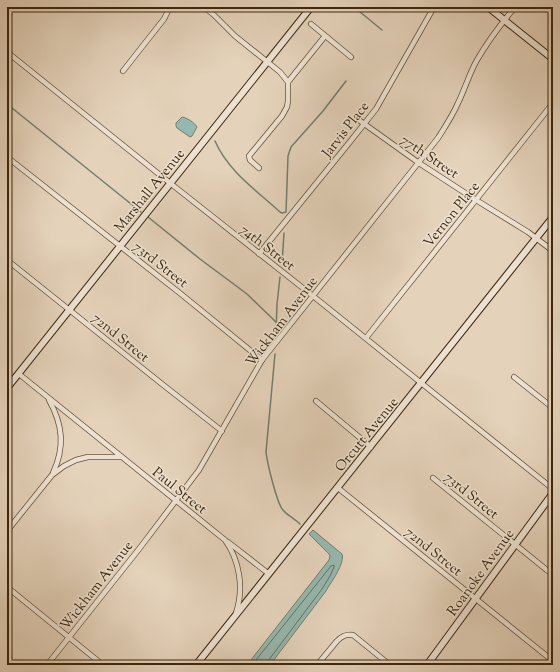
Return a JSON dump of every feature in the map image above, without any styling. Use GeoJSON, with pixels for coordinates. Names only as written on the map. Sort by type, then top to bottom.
{"type":"FeatureCollection","features":[{"type":"Feature","properties":{"kind":"street"},"geometry":{"type":"LineString","coordinates":[[123,71],[164,19],[170,7]]}},
{"type":"Feature","properties":{"kind":"street"},"geometry":{"type":"LineString","coordinates":[[204,7],[235,36],[280,72],[288,82],[287,107],[282,116],[249,156],[250,160],[259,168]]}},
{"type":"Feature","properties":{"kind":"street","name":"Marshall Avenue"},"geometry":{"type":"LineString","coordinates":[[7,388],[311,7]]}},
{"type":"Feature","properties":{"kind":"street","name":"Jarvis Place"},"geometry":{"type":"LineString","coordinates":[[259,254],[376,109],[434,7]]}},
{"type":"Feature","properties":{"kind":"street"},"geometry":{"type":"LineString","coordinates":[[488,7],[553,59]]}},
{"type":"Feature","properties":{"kind":"street","name":"Wickham Avenue"},"geometry":{"type":"LineString","coordinates":[[47,665],[199,470],[262,360],[438,138],[459,102],[469,76],[477,61],[491,38],[515,7]]}},
{"type":"Feature","properties":{"kind":"street"},"geometry":{"type":"LineString","coordinates":[[311,24],[351,57]]}},
{"type":"Feature","properties":{"kind":"street"},"geometry":{"type":"LineString","coordinates":[[288,82],[326,36]]}},
{"type":"Feature","properties":{"kind":"street","name":"74th Street"},"geometry":{"type":"LineString","coordinates":[[7,52],[170,184],[366,338],[553,489]]}},
{"type":"Feature","properties":{"kind":"street","name":"Vernon Place"},"geometry":{"type":"LineString","coordinates":[[366,338],[553,103]]}},
{"type":"Feature","properties":{"kind":"street","name":"77th Street"},"geometry":{"type":"LineString","coordinates":[[356,118],[419,163],[528,232],[553,251]]}},
{"type":"Feature","properties":{"kind":"street","name":"73rd Street"},"geometry":{"type":"LineString","coordinates":[[7,157],[262,360]]}},
{"type":"Feature","properties":{"kind":"street","name":"Orcutt Avenue"},"geometry":{"type":"LineString","coordinates":[[196,665],[553,217]]}},
{"type":"Feature","properties":{"kind":"street","name":"72nd Street"},"geometry":{"type":"LineString","coordinates":[[7,260],[222,430]]}},
{"type":"Feature","properties":{"kind":"street","name":"Paul Street"},"geometry":{"type":"LineString","coordinates":[[19,374],[269,574]]}},
{"type":"Feature","properties":{"kind":"street"},"geometry":{"type":"LineString","coordinates":[[514,377],[553,408]]}},
{"type":"Feature","properties":{"kind":"street","name":"Paul Street"},"geometry":{"type":"LineString","coordinates":[[46,396],[53,408],[61,432],[60,451],[52,475]]}},
{"type":"Feature","properties":{"kind":"street"},"geometry":{"type":"LineString","coordinates":[[316,401],[371,447]]}},
{"type":"Feature","properties":{"kind":"street"},"geometry":{"type":"LineString","coordinates":[[7,532],[52,475],[64,466],[88,457],[121,457]]}},
{"type":"Feature","properties":{"kind":"street","name":"73rd Street"},"geometry":{"type":"LineString","coordinates":[[433,478],[553,575]]}},
{"type":"Feature","properties":{"kind":"street","name":"72nd Street"},"geometry":{"type":"LineString","coordinates":[[338,488],[553,661]]}},
{"type":"Feature","properties":{"kind":"street","name":"Roanoke Avenue"},"geometry":{"type":"LineString","coordinates":[[427,665],[553,493]]}},
{"type":"Feature","properties":{"kind":"street","name":"Paul Street"},"geometry":{"type":"LineString","coordinates":[[225,540],[235,557],[240,578],[239,601],[234,617]]}},
{"type":"Feature","properties":{"kind":"street"},"geometry":{"type":"LineString","coordinates":[[7,587],[103,665]]}},
{"type":"Feature","properties":{"kind":"street"},"geometry":{"type":"LineString","coordinates":[[317,665],[337,641],[348,634],[353,635],[390,665]]}},
{"type":"Feature","properties":{"kind":"water"},"geometry":{"type":"Polygon","coordinates":[[[182,117],[190,120],[197,127],[190,137],[176,126],[176,123],[182,117]]]}},
{"type":"Feature","properties":{"kind":"water"},"geometry":{"type":"Polygon","coordinates":[[[313,530],[342,554],[340,568],[326,591],[270,665],[247,665],[329,560],[329,554],[309,534],[313,530]]]}},
{"type":"Feature","properties":{"kind":"waterway"},"geometry":{"type":"LineString","coordinates":[[354,7],[382,30]]}},
{"type":"Feature","properties":{"kind":"waterway"},"geometry":{"type":"LineString","coordinates":[[215,141],[227,162],[243,180],[280,212],[286,212],[288,156],[291,147],[323,111],[346,81]]}},
{"type":"Feature","properties":{"kind":"waterway"},"geometry":{"type":"LineString","coordinates":[[7,104],[141,212]]}},
{"type":"Feature","properties":{"kind":"waterway"},"geometry":{"type":"LineString","coordinates":[[148,217],[200,259],[247,294],[276,322]]}},
{"type":"Feature","properties":{"kind":"waterway"},"geometry":{"type":"LineString","coordinates":[[282,264],[284,233]]}},
{"type":"Feature","properties":{"kind":"waterway"},"geometry":{"type":"LineString","coordinates":[[276,332],[280,277]]}},
{"type":"Feature","properties":{"kind":"waterway"},"geometry":{"type":"LineString","coordinates":[[275,354],[266,452],[278,500],[285,512],[300,524]]}}]}
